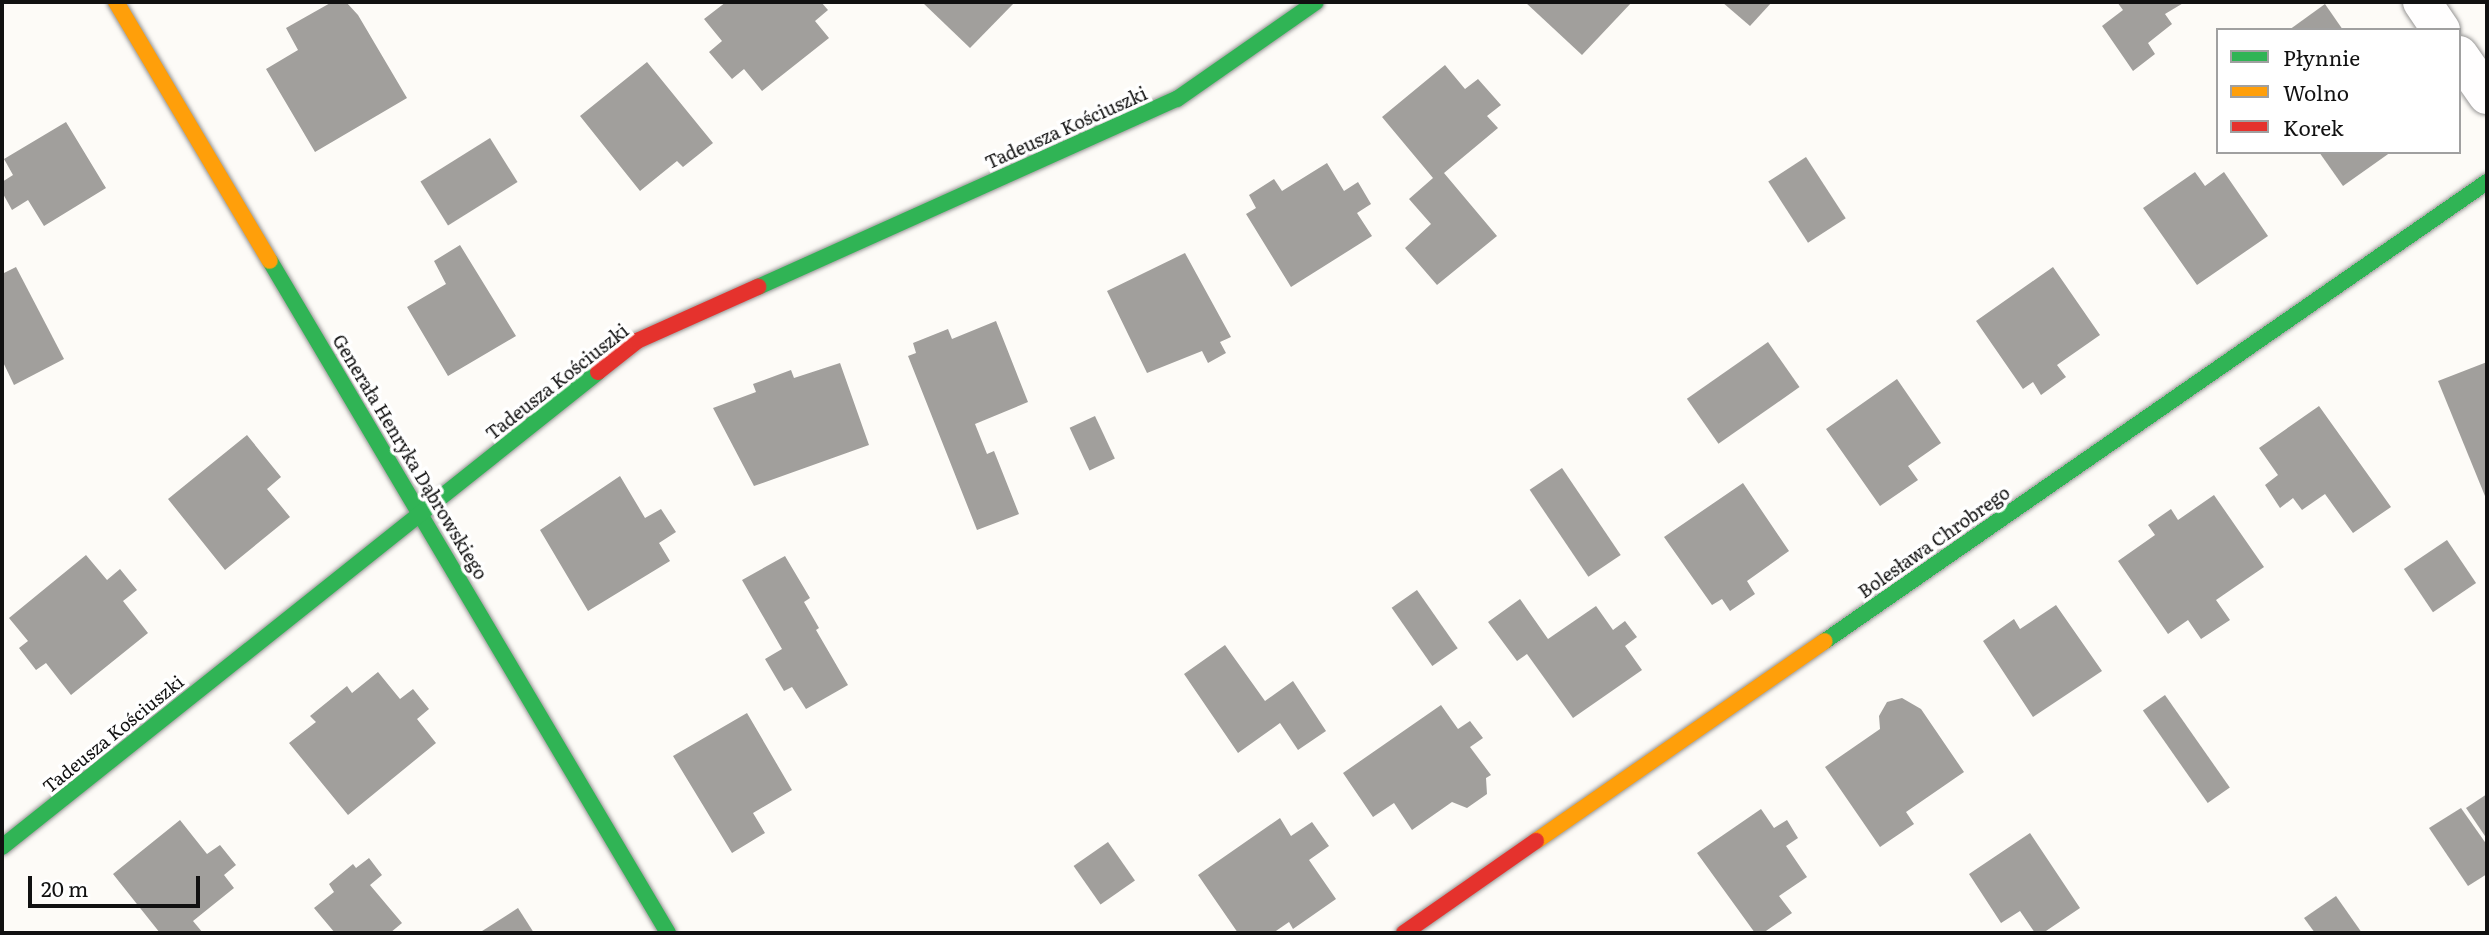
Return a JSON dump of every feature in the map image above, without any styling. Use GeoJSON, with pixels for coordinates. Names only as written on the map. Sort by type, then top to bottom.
{"type":"FeatureCollection","features":[{"type":"Feature","properties":{"kind":"street","name":"Generała Henryka Dąbrowskiego"},"geometry":{"type":"LineString","coordinates":[[116,2],[421,512],[668,933]]}},
{"type":"Feature","properties":{"kind":"street","name":"Tadeusza Kościuszki"},"geometry":{"type":"LineString","coordinates":[[2,847],[637,341],[1177,99],[1316,2]]}},
{"type":"Feature","properties":{"kind":"street"},"geometry":{"type":"LineString","coordinates":[[2422,2],[2440,28]]}},
{"type":"Feature","properties":{"kind":"street"},"geometry":{"type":"LineString","coordinates":[[2461,58],[2487,95]]}},
{"type":"Feature","properties":{"kind":"street","name":"Bolesława Chrobrego"},"geometry":{"type":"LineString","coordinates":[[1404,933],[2487,182]]}},
{"type":"Feature","properties":{"kind":"building"},"geometry":{"type":"Polygon","coordinates":[[[332,2],[346,2],[358,15],[407,98],[315,152],[266,69],[298,50],[286,28],[332,2]]]}},
{"type":"Feature","properties":{"kind":"building"},"geometry":{"type":"Polygon","coordinates":[[[726,2],[821,2],[828,10],[815,21],[829,38],[762,91],[744,69],[732,79],[709,52],[722,41],[704,19],[726,2]]]}},
{"type":"Feature","properties":{"kind":"building"},"geometry":{"type":"Polygon","coordinates":[[[922,2],[1015,2],[970,48],[922,2]]]}},
{"type":"Feature","properties":{"kind":"building"},"geometry":{"type":"Polygon","coordinates":[[[1525,2],[1632,2],[1582,55],[1525,2]]]}},
{"type":"Feature","properties":{"kind":"building"},"geometry":{"type":"Polygon","coordinates":[[[1722,2],[1772,2],[1750,26],[1722,2]]]}},
{"type":"Feature","properties":{"kind":"building"},"geometry":{"type":"Polygon","coordinates":[[[2117,2],[2185,2],[2165,14],[2172,24],[2148,43],[2155,54],[2133,71],[2102,26],[2123,10],[2117,2]]]}},
{"type":"Feature","properties":{"kind":"building"},"geometry":{"type":"Polygon","coordinates":[[[2325,4],[2342,28],[2292,28],[2325,4]]]}},
{"type":"Feature","properties":{"kind":"building"},"geometry":{"type":"Polygon","coordinates":[[[647,62],[713,143],[683,167],[677,161],[640,191],[580,116],[647,62]]]}},
{"type":"Feature","properties":{"kind":"building"},"geometry":{"type":"Polygon","coordinates":[[[1445,65],[1465,89],[1478,79],[1501,105],[1487,116],[1498,128],[1444,173],[1497,236],[1437,285],[1405,248],[1431,224],[1409,199],[1433,178],[1382,117],[1445,65]]]}},
{"type":"Feature","properties":{"kind":"building"},"geometry":{"type":"Polygon","coordinates":[[[66,122],[106,188],[44,226],[28,200],[12,210],[2,192],[2,182],[13,175],[4,159],[66,122]]]}},
{"type":"Feature","properties":{"kind":"building"},"geometry":{"type":"Polygon","coordinates":[[[490,138],[518,182],[448,226],[420,181],[490,138]]]}},
{"type":"Feature","properties":{"kind":"building"},"geometry":{"type":"Polygon","coordinates":[[[2320,154],[2388,154],[2343,186],[2320,154]]]}},
{"type":"Feature","properties":{"kind":"building"},"geometry":{"type":"Polygon","coordinates":[[[1806,157],[1846,218],[1808,243],[1768,182],[1806,157]]]}},
{"type":"Feature","properties":{"kind":"building"},"geometry":{"type":"Polygon","coordinates":[[[1327,163],[1344,191],[1358,182],[1371,204],[1357,213],[1372,236],[1291,287],[1246,214],[1256,208],[1249,195],[1274,179],[1282,191],[1327,163]]]}},
{"type":"Feature","properties":{"kind":"building"},"geometry":{"type":"Polygon","coordinates":[[[2195,172],[2205,186],[2224,172],[2268,236],[2197,285],[2143,208],[2195,172]]]}},
{"type":"Feature","properties":{"kind":"building"},"geometry":{"type":"Polygon","coordinates":[[[460,245],[516,336],[448,376],[407,307],[446,284],[434,261],[460,245]]]}},
{"type":"Feature","properties":{"kind":"building"},"geometry":{"type":"Polygon","coordinates":[[[1185,253],[1231,337],[1220,342],[1226,353],[1208,363],[1202,351],[1147,373],[1107,291],[1185,253]]]}},
{"type":"Feature","properties":{"kind":"building"},"geometry":{"type":"Polygon","coordinates":[[[16,267],[64,359],[14,385],[2,360],[2,274],[16,267]]]}},
{"type":"Feature","properties":{"kind":"building"},"geometry":{"type":"Polygon","coordinates":[[[2053,267],[2100,335],[2057,365],[2066,377],[2041,395],[2033,382],[2023,389],[1976,321],[2053,267]]]}},
{"type":"Feature","properties":{"kind":"building"},"geometry":{"type":"Polygon","coordinates":[[[996,321],[1028,402],[975,424],[987,454],[994,451],[1019,514],[977,530],[908,356],[916,353],[913,343],[948,329],[952,339],[996,321]]]}},
{"type":"Feature","properties":{"kind":"building"},"geometry":{"type":"Polygon","coordinates":[[[1768,342],[1800,387],[1718,444],[1687,399],[1768,342]]]}},
{"type":"Feature","properties":{"kind":"building"},"geometry":{"type":"Polygon","coordinates":[[[2487,362],[2487,495],[2485,496],[2438,381],[2487,362]]]}},
{"type":"Feature","properties":{"kind":"building"},"geometry":{"type":"Polygon","coordinates":[[[840,363],[869,445],[754,486],[713,408],[756,392],[753,384],[791,370],[794,378],[840,363]]]}},
{"type":"Feature","properties":{"kind":"building"},"geometry":{"type":"Polygon","coordinates":[[[1897,379],[1941,443],[1908,466],[1918,480],[1880,506],[1826,429],[1897,379]]]}},
{"type":"Feature","properties":{"kind":"building"},"geometry":{"type":"Polygon","coordinates":[[[2319,406],[2391,507],[2353,533],[2325,494],[2302,510],[2293,498],[2280,508],[2265,485],[2278,475],[2259,448],[2319,406]]]}},
{"type":"Feature","properties":{"kind":"building"},"geometry":{"type":"Polygon","coordinates":[[[1095,416],[1115,459],[1089,470],[1070,428],[1095,416]]]}},
{"type":"Feature","properties":{"kind":"building"},"geometry":{"type":"Polygon","coordinates":[[[247,435],[281,477],[267,489],[290,517],[225,570],[168,499],[247,435]]]}},
{"type":"Feature","properties":{"kind":"building"},"geometry":{"type":"Polygon","coordinates":[[[1562,468],[1621,555],[1588,577],[1530,490],[1562,468]]]}},
{"type":"Feature","properties":{"kind":"building"},"geometry":{"type":"Polygon","coordinates":[[[620,476],[645,518],[661,509],[676,532],[659,543],[670,561],[588,611],[540,530],[620,476]]]}},
{"type":"Feature","properties":{"kind":"building"},"geometry":{"type":"Polygon","coordinates":[[[1743,483],[1789,551],[1747,581],[1755,594],[1730,611],[1722,599],[1712,605],[1664,537],[1743,483]]]}},
{"type":"Feature","properties":{"kind":"building"},"geometry":{"type":"Polygon","coordinates":[[[2214,495],[2264,567],[2216,600],[2230,620],[2201,639],[2188,620],[2168,634],[2118,561],[2155,535],[2148,525],[2171,509],[2178,520],[2214,495]]]}},
{"type":"Feature","properties":{"kind":"building"},"geometry":{"type":"Polygon","coordinates":[[[2447,540],[2476,583],[2433,612],[2404,569],[2447,540]]]}},
{"type":"Feature","properties":{"kind":"building"},"geometry":{"type":"Polygon","coordinates":[[[86,555],[107,580],[120,569],[137,590],[123,601],[148,633],[71,695],[46,663],[36,670],[19,648],[28,641],[9,618],[86,555]]]}},
{"type":"Feature","properties":{"kind":"building"},"geometry":{"type":"Polygon","coordinates":[[[785,556],[810,598],[804,602],[819,628],[816,630],[848,685],[806,709],[792,687],[784,691],[765,659],[782,649],[742,580],[785,556]]]}},
{"type":"Feature","properties":{"kind":"building"},"geometry":{"type":"Polygon","coordinates":[[[1417,590],[1458,648],[1432,666],[1392,608],[1417,590]]]}},
{"type":"Feature","properties":{"kind":"building"},"geometry":{"type":"Polygon","coordinates":[[[1520,599],[1548,639],[1596,606],[1613,630],[1625,621],[1637,637],[1625,646],[1642,670],[1573,718],[1527,654],[1517,661],[1488,622],[1520,599]]]}},
{"type":"Feature","properties":{"kind":"building"},"geometry":{"type":"Polygon","coordinates":[[[2056,605],[2102,671],[2033,717],[1983,641],[2014,619],[2020,629],[2056,605]]]}},
{"type":"Feature","properties":{"kind":"building"},"geometry":{"type":"Polygon","coordinates":[[[1225,645],[1265,701],[1293,681],[1326,731],[1298,750],[1280,723],[1238,753],[1184,674],[1225,645]]]}},
{"type":"Feature","properties":{"kind":"building"},"geometry":{"type":"Polygon","coordinates":[[[378,672],[400,699],[413,689],[429,709],[417,719],[436,743],[348,815],[289,743],[316,722],[310,716],[347,686],[352,693],[378,672]]]}},
{"type":"Feature","properties":{"kind":"building"},"geometry":{"type":"Polygon","coordinates":[[[2165,695],[2230,788],[2208,803],[2143,710],[2165,695]]]}},
{"type":"Feature","properties":{"kind":"building"},"geometry":{"type":"Polygon","coordinates":[[[1902,698],[1921,709],[1964,772],[1906,812],[1914,824],[1880,847],[1825,767],[1880,729],[1879,716],[1887,702],[1902,698]]]}},
{"type":"Feature","properties":{"kind":"building"},"geometry":{"type":"Polygon","coordinates":[[[1441,705],[1458,729],[1470,721],[1483,738],[1470,747],[1491,775],[1486,778],[1487,794],[1467,808],[1452,802],[1412,830],[1394,803],[1373,817],[1343,773],[1441,705]]]}},
{"type":"Feature","properties":{"kind":"building"},"geometry":{"type":"Polygon","coordinates":[[[747,713],[792,790],[753,813],[765,833],[732,853],[673,756],[747,713]]]}},
{"type":"Feature","properties":{"kind":"building"},"geometry":{"type":"Polygon","coordinates":[[[2487,794],[2487,839],[2466,808],[2487,794]]]}},
{"type":"Feature","properties":{"kind":"building"},"geometry":{"type":"Polygon","coordinates":[[[2461,808],[2487,845],[2487,874],[2468,886],[2429,828],[2461,808]]]}},
{"type":"Feature","properties":{"kind":"building"},"geometry":{"type":"Polygon","coordinates":[[[1761,809],[1774,828],[1787,820],[1798,838],[1786,846],[1807,877],[1779,896],[1792,913],[1763,933],[1755,933],[1697,853],[1761,809]]]}},
{"type":"Feature","properties":{"kind":"building"},"geometry":{"type":"Polygon","coordinates":[[[1280,818],[1291,836],[1312,822],[1329,846],[1309,860],[1336,899],[1293,929],[1289,922],[1273,933],[1238,933],[1198,875],[1280,818]]]}},
{"type":"Feature","properties":{"kind":"building"},"geometry":{"type":"Polygon","coordinates":[[[180,820],[207,854],[220,845],[236,865],[224,875],[234,888],[193,921],[203,933],[160,933],[113,874],[180,820]]]}},
{"type":"Feature","properties":{"kind":"building"},"geometry":{"type":"Polygon","coordinates":[[[2030,833],[2080,908],[2043,933],[2035,933],[2020,911],[2001,923],[1969,874],[2030,833]]]}},
{"type":"Feature","properties":{"kind":"building"},"geometry":{"type":"Polygon","coordinates":[[[1108,842],[1135,881],[1101,905],[1074,866],[1108,842]]]}},
{"type":"Feature","properties":{"kind":"building"},"geometry":{"type":"Polygon","coordinates":[[[369,858],[382,875],[370,885],[402,923],[390,933],[335,933],[314,908],[334,892],[329,884],[353,864],[356,868],[369,858]]]}},
{"type":"Feature","properties":{"kind":"building"},"geometry":{"type":"Polygon","coordinates":[[[2336,896],[2362,933],[2315,933],[2304,918],[2336,896]]]}},
{"type":"Feature","properties":{"kind":"building"},"geometry":{"type":"Polygon","coordinates":[[[518,908],[534,933],[479,933],[518,908]]]}},
{"type":"Feature","properties":{"kind":"traffic: fast"},"geometry":{"type":"LineString","coordinates":[[758,287],[1177,99],[1316,2]]}},
{"type":"Feature","properties":{"kind":"traffic: fast"},"geometry":{"type":"LineString","coordinates":[[1825,641],[2487,182]]}},
{"type":"Feature","properties":{"kind":"traffic: fast"},"geometry":{"type":"LineString","coordinates":[[270,261],[668,933]]}},
{"type":"Feature","properties":{"kind":"traffic: fast"},"geometry":{"type":"LineString","coordinates":[[2,847],[598,372]]}},
{"type":"Feature","properties":{"kind":"traffic: slow"},"geometry":{"type":"LineString","coordinates":[[116,2],[270,261]]}},
{"type":"Feature","properties":{"kind":"traffic: slow"},"geometry":{"type":"LineString","coordinates":[[1536,841],[1825,641]]}},
{"type":"Feature","properties":{"kind":"traffic: jam"},"geometry":{"type":"LineString","coordinates":[[598,372],[637,341],[758,287]]}},
{"type":"Feature","properties":{"kind":"traffic: jam"},"geometry":{"type":"LineString","coordinates":[[1404,933],[1536,841]]}}]}
